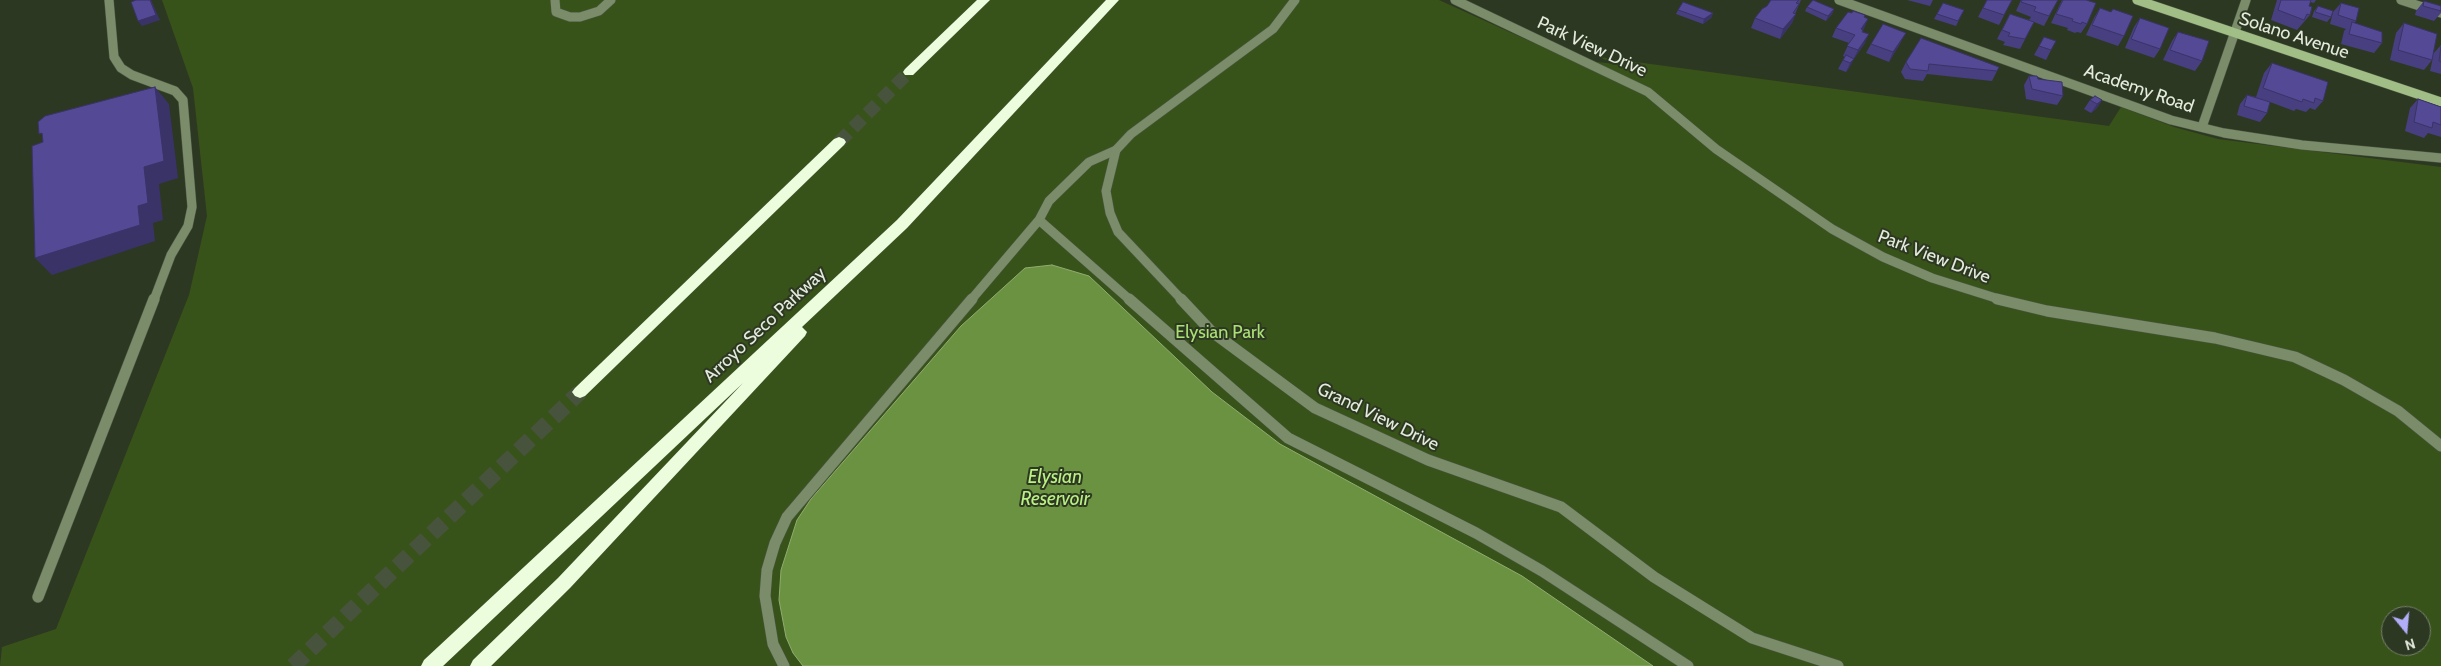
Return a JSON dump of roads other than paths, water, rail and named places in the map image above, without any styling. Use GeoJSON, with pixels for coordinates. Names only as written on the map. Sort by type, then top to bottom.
{"type":"FeatureCollection","features":[{"type":"Feature","properties":{"kind":"highway"},"geometry":{"type":"LineString","coordinates":[[909,72],[984,0]]}},
{"type":"Feature","properties":{"kind":"highway","name":"Arroyo Seco Parkway"},"geometry":{"type":"LineString","coordinates":[[430,666],[902,224],[1113,0]]}},
{"type":"Feature","properties":{"kind":"highway"},"geometry":{"type":"LineString","coordinates":[[580,392],[839,142]]}},
{"type":"Feature","properties":{"kind":"highway"},"geometry":{"type":"LineString","coordinates":[[479,666],[564,583],[902,224]]}},
{"type":"Feature","properties":{"kind":"main road","name":"Solano Avenue"},"geometry":{"type":"LineString","coordinates":[[2137,0],[2441,102]]}},
{"type":"Feature","properties":{"kind":"street"},"geometry":{"type":"LineString","coordinates":[[38,597],[171,254],[188,226],[192,207],[183,100],[175,91],[132,75],[121,68],[114,57],[109,0]]}},
{"type":"Feature","properties":{"kind":"street"},"geometry":{"type":"LineString","coordinates":[[556,0],[554,7],[556,12],[570,18],[599,12],[611,0]]}},
{"type":"Feature","properties":{"kind":"street"},"geometry":{"type":"LineString","coordinates":[[784,666],[773,644],[765,596],[767,570],[775,543],[787,517],[1039,220],[1049,201],[1089,162],[1116,150],[1131,134],[1238,57],[1273,29],[1295,0]]}},
{"type":"Feature","properties":{"kind":"street","name":"Park View Drive"},"geometry":{"type":"LineString","coordinates":[[1454,0],[1648,92],[1716,149],[1832,229],[1883,258],[1941,281],[2047,311],[2215,338],[2295,357],[2344,380],[2398,411],[2441,446]]}},
{"type":"Feature","properties":{"kind":"street","name":"Academy Road"},"geometry":{"type":"LineString","coordinates":[[1839,0],[2172,120],[2224,133],[2302,145],[2441,158]]}},
{"type":"Feature","properties":{"kind":"street"},"geometry":{"type":"LineString","coordinates":[[2202,127],[2246,0]]}},
{"type":"Feature","properties":{"kind":"street"},"geometry":{"type":"LineString","coordinates":[[2401,0],[2441,12]]}},
{"type":"Feature","properties":{"kind":"street","name":"Grand View Drive"},"geometry":{"type":"LineString","coordinates":[[1116,150],[1106,191],[1110,213],[1118,232],[1211,331],[1315,408],[1428,460],[1561,507],[1654,578],[1752,638],[1838,666]]}},
{"type":"Feature","properties":{"kind":"street"},"geometry":{"type":"LineString","coordinates":[[1039,220],[1288,438],[1476,533],[1542,571],[1688,666]]}},
{"type":"Feature","properties":{"kind":"water","name":"Elysian Reservoir"},"geometry":{"type":"Polygon","coordinates":[[[1052,265],[1089,276],[1212,392],[1280,444],[1522,576],[1653,666],[803,666],[793,653],[786,637],[779,600],[781,570],[797,520],[811,499],[961,326],[1025,268],[1052,265]]]}},
{"type":"Feature","properties":{"kind":"tunnel"},"geometry":{"type":"LineString","coordinates":[[839,142],[909,72]]}},
{"type":"Feature","properties":{"kind":"tunnel"},"geometry":{"type":"LineString","coordinates":[[293,666],[580,392]]}},
{"type":"Feature","properties":{"kind":"park label","name":"Elysian Park"},"geometry":{"type":"Point","coordinates":[1220,333]}}]}
